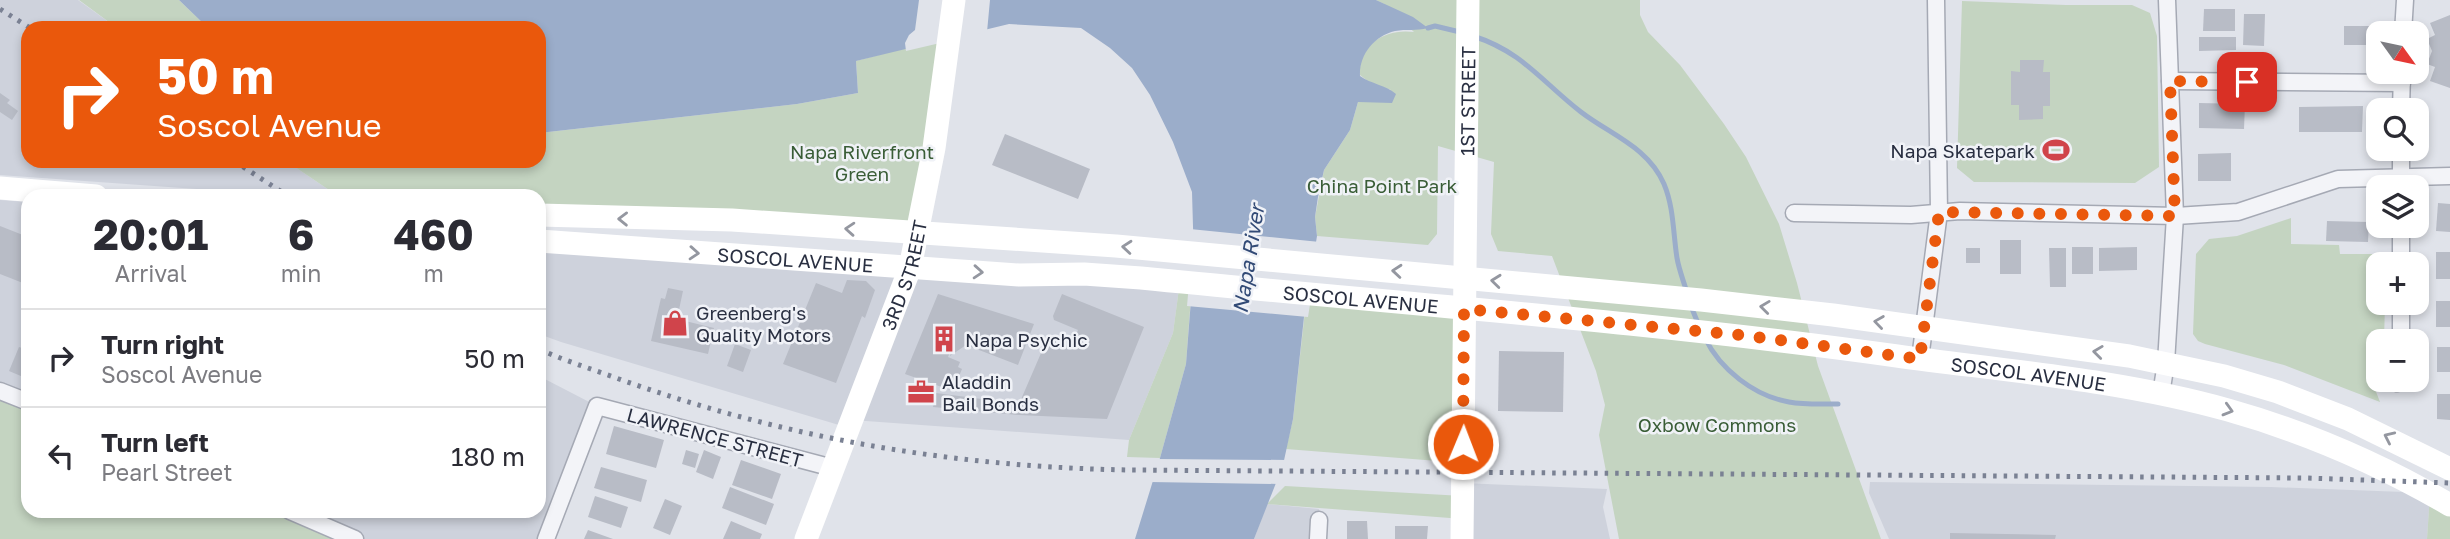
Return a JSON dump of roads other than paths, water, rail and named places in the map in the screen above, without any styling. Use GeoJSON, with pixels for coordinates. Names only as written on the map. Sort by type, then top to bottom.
{"type":"FeatureCollection","features":[{"type":"Feature","properties":{"kind":"main road","name":"3RD STREET"},"geometry":{"type":"LineString","coordinates":[[806,539],[910,268],[934,148],[954,0]]}},
{"type":"Feature","properties":{"kind":"main road","name":"1ST STREET"},"geometry":{"type":"LineString","coordinates":[[1462,539],[1468,0]]}},
{"type":"Feature","properties":{"kind":"main road"},"geometry":{"type":"LineString","coordinates":[[0,188],[21,190]]}},
{"type":"Feature","properties":{"kind":"main road","name":"SOSCOL AVENUE"},"geometry":{"type":"LineString","coordinates":[[546,215],[732,220],[1184,252],[1465,277],[1833,315],[2166,363],[2242,382],[2313,405],[2382,434],[2450,468]]}},
{"type":"Feature","properties":{"kind":"main road","name":"SOSCOL AVENUE"},"geometry":{"type":"LineString","coordinates":[[546,242],[1018,275],[1103,275],[1180,281],[1741,335],[1920,359],[2161,394],[2227,410],[2299,433],[2367,462],[2450,505]]}},
{"type":"Feature","properties":{"kind":"street"},"geometry":{"type":"LineString","coordinates":[[1920,359],[1939,212],[1936,0]]}},
{"type":"Feature","properties":{"kind":"street"},"geometry":{"type":"LineString","coordinates":[[2161,394],[2166,363],[2175,216],[2167,0]]}},
{"type":"Feature","properties":{"kind":"street"},"geometry":{"type":"LineString","coordinates":[[2404,21],[2405,0]]}},
{"type":"Feature","properties":{"kind":"street"},"geometry":{"type":"LineString","coordinates":[[2170,81],[2366,78]]}},
{"type":"Feature","properties":{"kind":"street"},"geometry":{"type":"LineString","coordinates":[[2429,179],[2450,176]]}},
{"type":"Feature","properties":{"kind":"street"},"geometry":{"type":"LineString","coordinates":[[1794,213],[1911,215],[1939,212],[2175,216],[2238,212],[2338,179],[2366,180]]}},
{"type":"Feature","properties":{"kind":"street"},"geometry":{"type":"LineString","coordinates":[[0,391],[21,399]]}},
{"type":"Feature","properties":{"kind":"street","name":"LAWRENCE STREET"},"geometry":{"type":"LineString","coordinates":[[546,539],[597,406],[833,468]]}},
{"type":"Feature","properties":{"kind":"street"},"geometry":{"type":"LineString","coordinates":[[306,518],[355,539]]}},
{"type":"Feature","properties":{"kind":"street"},"geometry":{"type":"LineString","coordinates":[[1318,539],[1319,520]]}},
{"type":"Feature","properties":{"kind":"water","name":"Napa River"},"geometry":{"type":"Polygon","coordinates":[[[179,0],[1376,0],[1413,17],[1428,28],[1399,30],[1387,34],[1369,48],[1362,61],[1360,76],[1396,94],[1392,103],[1358,102],[1350,130],[1324,170],[1315,217],[1317,236],[1304,317],[1293,419],[1283,465],[1254,539],[1135,539],[1186,364],[1194,261],[1192,192],[1173,142],[1150,95],[1132,68],[1110,48],[1081,28],[1009,24],[856,61],[858,93],[797,104],[546,132],[546,21],[201,21],[179,0]]]}},
{"type":"Feature","properties":{"kind":"waterway"},"geometry":{"type":"LineString","coordinates":[[1428,28],[1435,26],[1460,32]]}},
{"type":"Feature","properties":{"kind":"waterway"},"geometry":{"type":"LineString","coordinates":[[1473,36],[1519,59],[1581,112],[1628,143],[1648,160],[1657,171],[1667,193],[1678,262],[1687,293]]}},
{"type":"Feature","properties":{"kind":"waterway"},"geometry":{"type":"LineString","coordinates":[[1691,306],[1699,326]]}},
{"type":"Feature","properties":{"kind":"waterway"},"geometry":{"type":"LineString","coordinates":[[1705,338],[1729,370],[1763,394],[1795,403],[1838,404]]}},
{"type":"Feature","properties":{"kind":"railway"},"geometry":{"type":"LineString","coordinates":[[0,9],[21,22]]}},
{"type":"Feature","properties":{"kind":"railway"},"geometry":{"type":"LineString","coordinates":[[245,168],[277,189]]}},
{"type":"Feature","properties":{"kind":"railway"},"geometry":{"type":"LineString","coordinates":[[546,352],[681,400],[807,433],[934,455],[1064,468],[2305,478],[2450,483]]}},
{"type":"Feature","properties":{"kind":"place","name":"Napa Skatepark"},"geometry":{"type":"Point","coordinates":[2056,150]}},
{"type":"Feature","properties":{"kind":"place","name":"Greenberg's Quality Motors"},"geometry":{"type":"Point","coordinates":[675,323]}},
{"type":"Feature","properties":{"kind":"place","name":"Napa Psychic"},"geometry":{"type":"Point","coordinates":[944,339]}},
{"type":"Feature","properties":{"kind":"place","name":"Aladdin Bail Bonds"},"geometry":{"type":"Point","coordinates":[921,392]}},
{"type":"Feature","properties":{"kind":"park label","name":"Napa Riverfront Green"},"geometry":{"type":"Point","coordinates":[862,162]}},
{"type":"Feature","properties":{"kind":"park label","name":"China Point Park"},"geometry":{"type":"Point","coordinates":[1382,185]}},
{"type":"Feature","properties":{"kind":"park label","name":"Oxbow Commons"},"geometry":{"type":"Point","coordinates":[1717,424]}}]}
